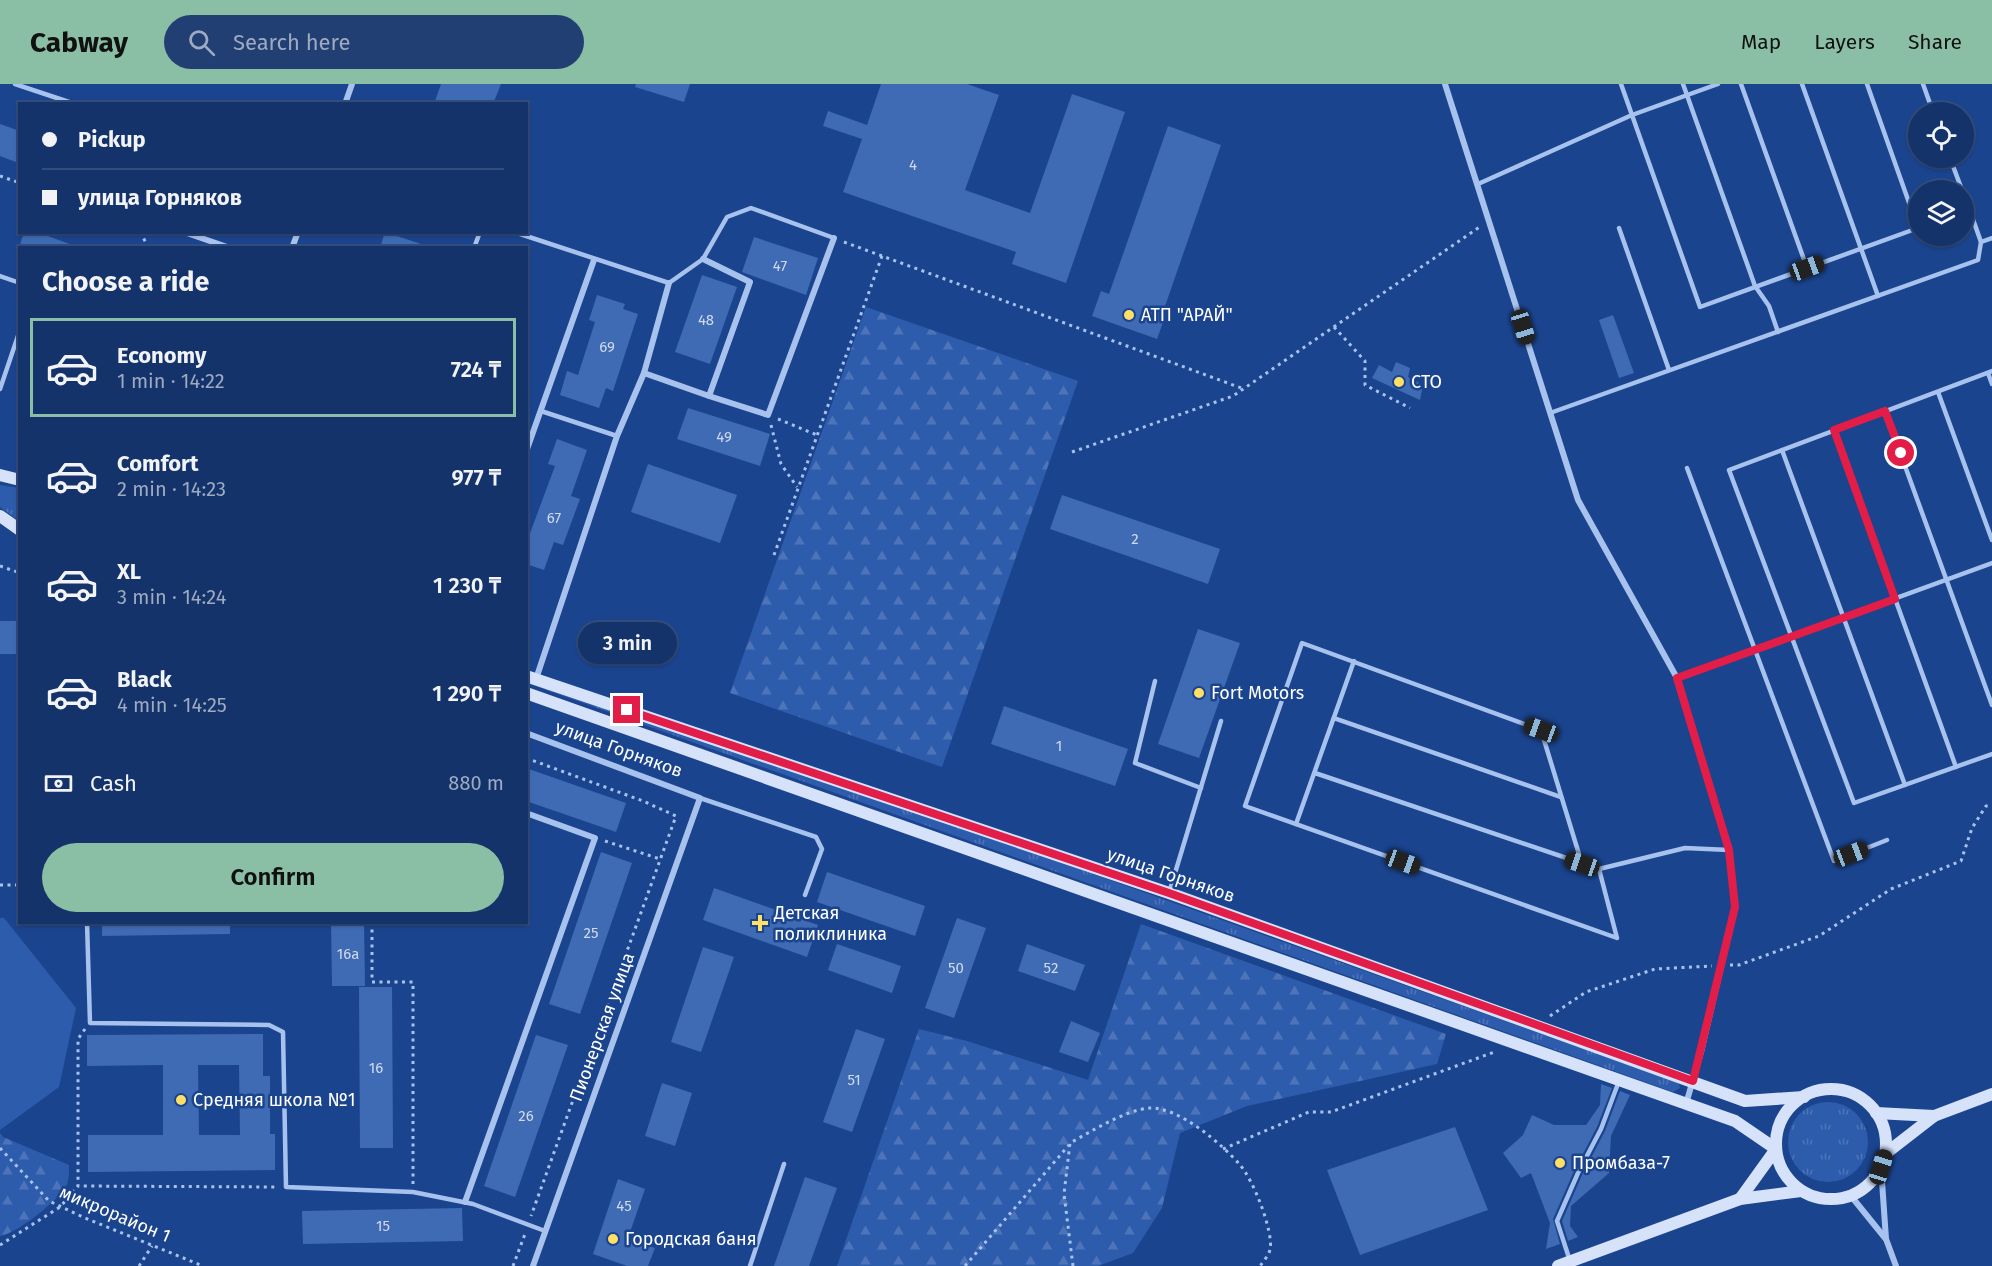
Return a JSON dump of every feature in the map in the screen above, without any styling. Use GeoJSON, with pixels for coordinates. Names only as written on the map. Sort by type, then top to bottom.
{"type":"FeatureCollection","features":[{"type":"Feature","properties":{"kind":"street"},"geometry":{"type":"LineString","coordinates":[[346,102],[352,84]]}},
{"type":"Feature","properties":{"kind":"street"},"geometry":{"type":"LineString","coordinates":[[1445,84],[1578,500],[1677,678],[1729,850],[1735,907],[1686,1104]]}},
{"type":"Feature","properties":{"kind":"street"},"geometry":{"type":"LineString","coordinates":[[190,234],[224,246]]}},
{"type":"Feature","properties":{"kind":"street"},"geometry":{"type":"LineString","coordinates":[[644,373],[768,415],[834,238]]}},
{"type":"Feature","properties":{"kind":"street"},"geometry":{"type":"LineString","coordinates":[[704,259],[750,282],[709,396]]}},
{"type":"Feature","properties":{"kind":"street"},"geometry":{"type":"LineString","coordinates":[[528,447],[594,260]]}},
{"type":"Feature","properties":{"kind":"street"},"geometry":{"type":"LineString","coordinates":[[531,678],[617,436],[644,373],[669,283]]}},
{"type":"Feature","properties":{"kind":"street"},"geometry":{"type":"LineString","coordinates":[[0,475],[18,480]]}},
{"type":"Feature","properties":{"kind":"street"},"geometry":{"type":"LineString","coordinates":[[0,516],[18,529]]}},
{"type":"Feature","properties":{"kind":"street","name":"улица Горняков"},"geometry":{"type":"LineString","coordinates":[[531,678],[1169,893],[1745,1101],[1804,1097]]}},
{"type":"Feature","properties":{"kind":"street","name":"улица Горняков"},"geometry":{"type":"LineString","coordinates":[[528,694],[1735,1121],[1776,1149]]}},
{"type":"Feature","properties":{"kind":"street","name":"улица Горняков"},"geometry":{"type":"LineString","coordinates":[[528,735],[700,798]]}},
{"type":"Feature","properties":{"kind":"street","name":"Пионерская улица"},"geometry":{"type":"LineString","coordinates":[[533,1266],[700,798]]}},
{"type":"Feature","properties":{"kind":"street"},"geometry":{"type":"LineString","coordinates":[[465,1202],[595,838],[528,814]]}},
{"type":"Feature","properties":{"kind":"street"},"geometry":{"type":"LineString","coordinates":[[1835,1090],[1851,1093],[1865,1101],[1876,1113],[1883,1126],[1886,1140],[1885,1154],[1874,1179],[1863,1189],[1851,1196],[1834,1199],[1817,1198],[1802,1191],[1789,1180],[1780,1165],[1776,1149],[1777,1133],[1782,1119],[1791,1106],[1819,1091],[1835,1090]]}},
{"type":"Feature","properties":{"kind":"street"},"geometry":{"type":"LineString","coordinates":[[1885,1154],[1934,1116],[1992,1094]]}},
{"type":"Feature","properties":{"kind":"street"},"geometry":{"type":"LineString","coordinates":[[1876,1113],[1934,1116]]}},
{"type":"Feature","properties":{"kind":"street"},"geometry":{"type":"LineString","coordinates":[[1740,1199],[1776,1149]]}},
{"type":"Feature","properties":{"kind":"street"},"geometry":{"type":"LineString","coordinates":[[1881,1167],[1886,1239],[1896,1266]]}},
{"type":"Feature","properties":{"kind":"street"},"geometry":{"type":"LineString","coordinates":[[1564,1264],[1740,1199],[1802,1191]]}},
{"type":"Feature","properties":{"kind":"street"},"geometry":{"type":"LineString","coordinates":[[1851,1196],[1886,1239]]}},
{"type":"Feature","properties":{"kind":"lane"},"geometry":{"type":"LineString","coordinates":[[15,84],[69,102]]}},
{"type":"Feature","properties":{"kind":"lane"},"geometry":{"type":"LineString","coordinates":[[1621,84],[1700,307],[1918,228],[1867,84]]}},
{"type":"Feature","properties":{"kind":"lane"},"geometry":{"type":"LineString","coordinates":[[1683,84],[1755,286],[1769,306],[1778,332]]}},
{"type":"Feature","properties":{"kind":"lane"},"geometry":{"type":"LineString","coordinates":[[1478,184],[1632,115],[1719,84]]}},
{"type":"Feature","properties":{"kind":"lane"},"geometry":{"type":"LineString","coordinates":[[1741,84],[1807,268]]}},
{"type":"Feature","properties":{"kind":"lane"},"geometry":{"type":"LineString","coordinates":[[1802,84],[1878,296]]}},
{"type":"Feature","properties":{"kind":"lane"},"geometry":{"type":"LineString","coordinates":[[1923,84],[1930,102]]}},
{"type":"Feature","properties":{"kind":"lane"},"geometry":{"type":"LineString","coordinates":[[520,234],[669,283],[704,259],[727,217],[751,208],[834,238]]}},
{"type":"Feature","properties":{"kind":"lane"},"geometry":{"type":"LineString","coordinates":[[1550,413],[1978,260],[1981,242],[1974,223]]}},
{"type":"Feature","properties":{"kind":"lane"},"geometry":{"type":"LineString","coordinates":[[1619,228],[1669,370]]}},
{"type":"Feature","properties":{"kind":"lane"},"geometry":{"type":"LineString","coordinates":[[1981,242],[1992,238]]}},
{"type":"Feature","properties":{"kind":"lane"},"geometry":{"type":"LineString","coordinates":[[0,276],[18,282]]}},
{"type":"Feature","properties":{"kind":"lane"},"geometry":{"type":"LineString","coordinates":[[0,389],[17,343]]}},
{"type":"Feature","properties":{"kind":"lane"},"geometry":{"type":"LineString","coordinates":[[1992,384],[1990,372],[1729,470],[1854,803],[1992,754]]}},
{"type":"Feature","properties":{"kind":"lane"},"geometry":{"type":"LineString","coordinates":[[1938,392],[1992,540]]}},
{"type":"Feature","properties":{"kind":"lane"},"geometry":{"type":"LineString","coordinates":[[541,411],[617,436]]}},
{"type":"Feature","properties":{"kind":"lane"},"geometry":{"type":"LineString","coordinates":[[1885,411],[1992,705]]}},
{"type":"Feature","properties":{"kind":"lane"},"geometry":{"type":"LineString","coordinates":[[1834,430],[1956,767]]}},
{"type":"Feature","properties":{"kind":"lane"},"geometry":{"type":"LineString","coordinates":[[1782,450],[1905,785]]}},
{"type":"Feature","properties":{"kind":"lane"},"geometry":{"type":"LineString","coordinates":[[1688,468],[1834,861],[1887,840]]}},
{"type":"Feature","properties":{"kind":"lane"},"geometry":{"type":"LineString","coordinates":[[1677,678],[1992,564]]}},
{"type":"Feature","properties":{"kind":"lane"},"geometry":{"type":"LineString","coordinates":[[1582,864],[1541,730],[1302,642],[1245,806],[1617,938],[1599,869]]}},
{"type":"Feature","properties":{"kind":"lane"},"geometry":{"type":"LineString","coordinates":[[1296,824],[1354,662]]}},
{"type":"Feature","properties":{"kind":"lane"},"geometry":{"type":"LineString","coordinates":[[1155,681],[1135,763],[1201,788]]}},
{"type":"Feature","properties":{"kind":"lane"},"geometry":{"type":"LineString","coordinates":[[1334,718],[1562,797]]}},
{"type":"Feature","properties":{"kind":"lane"},"geometry":{"type":"LineString","coordinates":[[1169,893],[1221,721]]}},
{"type":"Feature","properties":{"kind":"lane"},"geometry":{"type":"LineString","coordinates":[[1315,773],[1599,869],[1685,849],[1729,850]]}},
{"type":"Feature","properties":{"kind":"lane"},"geometry":{"type":"LineString","coordinates":[[700,798],[816,837],[822,849],[805,895]]}},
{"type":"Feature","properties":{"kind":"lane"},"geometry":{"type":"LineString","coordinates":[[87,924],[90,1023],[269,1025],[283,1032],[286,1187],[413,1192],[465,1202],[545,1231]]}},
{"type":"Feature","properties":{"kind":"lane"},"geometry":{"type":"LineString","coordinates":[[1564,1264],[1557,1221],[1601,1129],[1619,1081]]}},
{"type":"Feature","properties":{"kind":"lane"},"geometry":{"type":"LineString","coordinates":[[750,1266],[784,1164]]}},
{"type":"Feature","properties":{"kind":"path"},"geometry":{"type":"LineString","coordinates":[[0,176],[18,182]]}},
{"type":"Feature","properties":{"kind":"path"},"geometry":{"type":"LineString","coordinates":[[1072,452],[1233,396],[1490,219]]}},
{"type":"Feature","properties":{"kind":"path"},"geometry":{"type":"LineString","coordinates":[[834,238],[1244,389]]}},
{"type":"Feature","properties":{"kind":"path"},"geometry":{"type":"LineString","coordinates":[[774,555],[882,256]]}},
{"type":"Feature","properties":{"kind":"path"},"geometry":{"type":"LineString","coordinates":[[1334,327],[1365,361],[1365,385],[1410,408]]}},
{"type":"Feature","properties":{"kind":"path"},"geometry":{"type":"LineString","coordinates":[[768,415],[818,435]]}},
{"type":"Feature","properties":{"kind":"path"},"geometry":{"type":"LineString","coordinates":[[768,415],[782,465],[798,488]]}},
{"type":"Feature","properties":{"kind":"path"},"geometry":{"type":"LineString","coordinates":[[0,566],[18,572]]}},
{"type":"Feature","properties":{"kind":"path"},"geometry":{"type":"LineString","coordinates":[[513,1266],[676,816],[643,801],[528,759]]}},
{"type":"Feature","properties":{"kind":"path"},"geometry":{"type":"LineString","coordinates":[[1536,1025],[1586,992],[1655,969],[1739,965],[1820,936],[1891,889],[1961,861],[1972,828],[1986,806],[1992,805]]}},
{"type":"Feature","properties":{"kind":"path"},"geometry":{"type":"LineString","coordinates":[[595,838],[660,859]]}},
{"type":"Feature","properties":{"kind":"path"},"geometry":{"type":"LineString","coordinates":[[0,885],[18,885]]}},
{"type":"Feature","properties":{"kind":"path"},"geometry":{"type":"LineString","coordinates":[[372,924],[372,982],[413,982],[413,1192]]}},
{"type":"Feature","properties":{"kind":"path"},"geometry":{"type":"LineString","coordinates":[[0,1245],[60,1207],[78,1186],[78,1039],[90,1023]]}},
{"type":"Feature","properties":{"kind":"path"},"geometry":{"type":"LineString","coordinates":[[1223,1149],[1309,1112],[1331,1112],[1496,1052],[1510,1042]]}},
{"type":"Feature","properties":{"kind":"path"},"geometry":{"type":"LineString","coordinates":[[966,1266],[1070,1143],[1123,1116],[1150,1108],[1176,1113],[1223,1149],[1241,1166],[1257,1192],[1267,1228],[1270,1250],[1260,1266]]}},
{"type":"Feature","properties":{"kind":"path"},"geometry":{"type":"LineString","coordinates":[[1070,1143],[1064,1194],[1072,1266]]}},
{"type":"Feature","properties":{"kind":"path","name":"микрорайон 1"},"geometry":{"type":"LineString","coordinates":[[0,1148],[49,1201],[203,1266]]}},
{"type":"Feature","properties":{"kind":"path"},"geometry":{"type":"LineString","coordinates":[[78,1186],[286,1187]]}},
{"type":"Feature","properties":{"kind":"path"},"geometry":{"type":"LineString","coordinates":[[139,1266],[152,1246]]}},
{"type":"Feature","properties":{"kind":"green space"},"geometry":{"type":"Polygon","coordinates":[[[866,307],[1078,381],[942,767],[730,693],[866,307]]]}},
{"type":"Feature","properties":{"kind":"green space"},"geometry":{"type":"Polygon","coordinates":[[[0,485],[18,488],[18,520],[0,507],[0,485]]]}},
{"type":"Feature","properties":{"kind":"green space"},"geometry":{"type":"Polygon","coordinates":[[[528,672],[1673,1081],[1679,1084],[1680,1088],[1673,1092],[528,683],[528,672]]]}},
{"type":"Feature","properties":{"kind":"green space"},"geometry":{"type":"Polygon","coordinates":[[[0,918],[4,918],[76,1008],[59,1087],[0,1130],[0,918]]]}},
{"type":"Feature","properties":{"kind":"green space"},"geometry":{"type":"Polygon","coordinates":[[[1141,924],[1446,1034],[1437,1064],[1247,1106],[1180,1133],[1162,1208],[1133,1253],[1098,1266],[837,1266],[919,1029],[967,1041],[1088,1080],[1141,924]]]}},
{"type":"Feature","properties":{"kind":"green space"},"geometry":{"type":"Polygon","coordinates":[[[1828,1102],[1843,1105],[1856,1114],[1865,1127],[1868,1142],[1865,1157],[1856,1170],[1843,1179],[1828,1182],[1813,1179],[1800,1170],[1791,1157],[1788,1142],[1791,1127],[1800,1114],[1813,1105],[1828,1102]]]}},
{"type":"Feature","properties":{"kind":"green space"},"geometry":{"type":"Polygon","coordinates":[[[0,1133],[3,1137],[69,1165],[69,1177],[63,1190],[48,1206],[26,1223],[0,1236],[0,1133]]]}},
{"type":"Feature","properties":{"kind":"building"},"geometry":{"type":"Polygon","coordinates":[[[441,84],[501,84],[494,102],[435,102],[441,84]]]}},
{"type":"Feature","properties":{"kind":"building"},"geometry":{"type":"Polygon","coordinates":[[[636,84],[690,84],[684,102],[635,87],[636,84]]]}},
{"type":"Feature","properties":{"kind":"building"},"geometry":{"type":"Polygon","coordinates":[[[881,84],[967,84],[999,95],[965,190],[1030,213],[1072,94],[1125,112],[1066,283],[1012,264],[1016,252],[843,192],[862,139],[823,126],[828,111],[867,125],[881,84]]]}},
{"type":"Feature","properties":{"kind":"building"},"geometry":{"type":"Polygon","coordinates":[[[0,124],[18,130],[18,157],[16,162],[0,156],[0,124]]]}},
{"type":"Feature","properties":{"kind":"building"},"geometry":{"type":"Polygon","coordinates":[[[1168,126],[1221,145],[1163,312],[1166,314],[1157,339],[1092,316],[1101,291],[1109,294],[1168,126]]]}},
{"type":"Feature","properties":{"kind":"building"},"geometry":{"type":"Polygon","coordinates":[[[23,234],[42,234],[75,246],[20,246],[23,234]]]}},
{"type":"Feature","properties":{"kind":"building"},"geometry":{"type":"Polygon","coordinates":[[[384,234],[424,245],[424,246],[381,246],[384,234]]]}},
{"type":"Feature","properties":{"kind":"building"},"geometry":{"type":"Polygon","coordinates":[[[754,237],[818,258],[806,295],[742,272],[754,237]]]}},
{"type":"Feature","properties":{"kind":"building"},"geometry":{"type":"Polygon","coordinates":[[[702,275],[737,287],[710,364],[675,352],[702,275]]]}},
{"type":"Feature","properties":{"kind":"building"},"geometry":{"type":"Polygon","coordinates":[[[597,295],[625,304],[623,309],[638,314],[613,391],[606,388],[599,408],[560,395],[567,371],[578,375],[595,322],[589,320],[597,295]]]}},
{"type":"Feature","properties":{"kind":"building"},"geometry":{"type":"Polygon","coordinates":[[[1613,315],[1634,373],[1619,378],[1599,320],[1613,315]]]}},
{"type":"Feature","properties":{"kind":"building","name":"СТО"},"geometry":{"type":"Polygon","coordinates":[[[1396,362],[1410,368],[1408,377],[1423,385],[1420,400],[1372,378],[1379,365],[1392,372],[1396,362]]]}},
{"type":"Feature","properties":{"kind":"building"},"geometry":{"type":"Polygon","coordinates":[[[688,408],[770,434],[760,466],[677,439],[688,408]]]}},
{"type":"Feature","properties":{"kind":"building"},"geometry":{"type":"Polygon","coordinates":[[[557,439],[587,450],[571,496],[580,499],[563,545],[554,542],[544,570],[528,565],[528,539],[555,466],[548,464],[557,439]]]}},
{"type":"Feature","properties":{"kind":"building"},"geometry":{"type":"Polygon","coordinates":[[[648,464],[737,495],[720,543],[631,512],[648,464]]]}},
{"type":"Feature","properties":{"kind":"building"},"geometry":{"type":"Polygon","coordinates":[[[1062,495],[1220,549],[1208,584],[1050,529],[1062,495]]]}},
{"type":"Feature","properties":{"kind":"building"},"geometry":{"type":"Polygon","coordinates":[[[0,621],[18,621],[18,654],[0,654],[0,621]]]}},
{"type":"Feature","properties":{"kind":"building","name":"Fort Motors"},"geometry":{"type":"Polygon","coordinates":[[[1198,629],[1240,643],[1199,758],[1158,744],[1198,629]]]}},
{"type":"Feature","properties":{"kind":"building"},"geometry":{"type":"Polygon","coordinates":[[[1004,706],[1128,749],[1115,786],[991,744],[1004,706]]]}},
{"type":"Feature","properties":{"kind":"building"},"geometry":{"type":"Polygon","coordinates":[[[528,769],[626,803],[616,832],[528,802],[528,769]]]}},
{"type":"Feature","properties":{"kind":"building"},"geometry":{"type":"Polygon","coordinates":[[[601,852],[632,863],[580,1014],[549,1004],[601,852]]]}},
{"type":"Feature","properties":{"kind":"building"},"geometry":{"type":"Polygon","coordinates":[[[827,872],[925,906],[915,936],[817,902],[827,872]]]}},
{"type":"Feature","properties":{"kind":"building","name":"Детская поликлиника"},"geometry":{"type":"Polygon","coordinates":[[[714,888],[818,925],[807,957],[703,920],[714,888]]]}},
{"type":"Feature","properties":{"kind":"building"},"geometry":{"type":"Polygon","coordinates":[[[957,918],[986,928],[954,1018],[925,1008],[957,918]]]}},
{"type":"Feature","properties":{"kind":"building"},"geometry":{"type":"Polygon","coordinates":[[[102,924],[230,924],[230,934],[102,936],[102,924]]]}},
{"type":"Feature","properties":{"kind":"building"},"geometry":{"type":"Polygon","coordinates":[[[331,924],[364,924],[365,986],[332,986],[331,924]]]}},
{"type":"Feature","properties":{"kind":"building"},"geometry":{"type":"Polygon","coordinates":[[[837,944],[901,966],[892,993],[828,970],[837,944]]]}},
{"type":"Feature","properties":{"kind":"building"},"geometry":{"type":"Polygon","coordinates":[[[1027,944],[1085,965],[1075,991],[1018,971],[1027,944]]]}},
{"type":"Feature","properties":{"kind":"building"},"geometry":{"type":"Polygon","coordinates":[[[703,947],[734,957],[701,1052],[671,1042],[703,947]]]}},
{"type":"Feature","properties":{"kind":"building"},"geometry":{"type":"Polygon","coordinates":[[[359,987],[392,987],[393,1148],[360,1148],[359,987]]]}},
{"type":"Feature","properties":{"kind":"building"},"geometry":{"type":"Polygon","coordinates":[[[1071,1021],[1100,1033],[1088,1062],[1059,1052],[1071,1021]]]}},
{"type":"Feature","properties":{"kind":"building"},"geometry":{"type":"Polygon","coordinates":[[[856,1029],[885,1039],[852,1132],[823,1122],[856,1029]]]}},
{"type":"Feature","properties":{"kind":"building","name":"Средняя школа №1"},"geometry":{"type":"Polygon","coordinates":[[[263,1034],[263,1076],[270,1076],[270,1134],[275,1134],[275,1170],[88,1172],[88,1135],[163,1135],[163,1065],[87,1066],[87,1035],[263,1034]],[[198,1065],[199,1135],[240,1135],[239,1065],[198,1065]]]}},
{"type":"Feature","properties":{"kind":"building"},"geometry":{"type":"Polygon","coordinates":[[[536,1035],[568,1045],[515,1197],[484,1186],[536,1035]]]}},
{"type":"Feature","properties":{"kind":"building"},"geometry":{"type":"Polygon","coordinates":[[[662,1083],[692,1093],[675,1146],[645,1136],[662,1083]]]}},
{"type":"Feature","properties":{"kind":"building","name":"Промбаза-7"},"geometry":{"type":"Polygon","coordinates":[[[1601,1084],[1612,1088],[1597,1127],[1553,1219],[1560,1244],[1546,1249],[1550,1223],[1531,1173],[1521,1178],[1503,1153],[1523,1135],[1532,1115],[1554,1125],[1586,1125],[1600,1105],[1601,1084]]]}},
{"type":"Feature","properties":{"kind":"building"},"geometry":{"type":"Polygon","coordinates":[[[1620,1091],[1630,1095],[1611,1136],[1609,1173],[1571,1206],[1570,1226],[1578,1237],[1568,1241],[1562,1221],[1605,1131],[1620,1091]]]}},
{"type":"Feature","properties":{"kind":"building"},"geometry":{"type":"Polygon","coordinates":[[[1455,1127],[1488,1210],[1360,1255],[1327,1170],[1455,1127]]]}},
{"type":"Feature","properties":{"kind":"building"},"geometry":{"type":"Polygon","coordinates":[[[805,1177],[837,1188],[809,1266],[774,1266],[805,1177]]]}},
{"type":"Feature","properties":{"kind":"building"},"geometry":{"type":"Polygon","coordinates":[[[618,1179],[645,1189],[628,1238],[655,1248],[648,1266],[627,1266],[593,1254],[618,1179]]]}},
{"type":"Feature","properties":{"kind":"building"},"geometry":{"type":"Polygon","coordinates":[[[462,1208],[463,1241],[303,1244],[302,1211],[462,1208]]]}},
{"type":"Feature","properties":{"kind":"place","name":"АТП \"АРАЙ\""},"geometry":{"type":"Point","coordinates":[1129,315]}},
{"type":"Feature","properties":{"kind":"place","name":"СТО"},"geometry":{"type":"Point","coordinates":[1399,382]}},
{"type":"Feature","properties":{"kind":"place","name":"Fort Motors"},"geometry":{"type":"Point","coordinates":[1199,693]}},
{"type":"Feature","properties":{"kind":"place","name":"Детская поликлиника"},"geometry":{"type":"Point","coordinates":[760,923]}},
{"type":"Feature","properties":{"kind":"place","name":"Средняя школа №1"},"geometry":{"type":"Point","coordinates":[181,1100]}},
{"type":"Feature","properties":{"kind":"place","name":"Промбаза-7"},"geometry":{"type":"Point","coordinates":[1560,1163]}},
{"type":"Feature","properties":{"kind":"place","name":"Городская баня"},"geometry":{"type":"Point","coordinates":[613,1239]}},
{"type":"Feature","properties":{"kind":"route"},"geometry":{"type":"LineString","coordinates":[[627,710],[1169,893],[1693,1081],[1735,907],[1729,850],[1677,678],[1895,599],[1834,430],[1885,411],[1901,453]]}}]}
